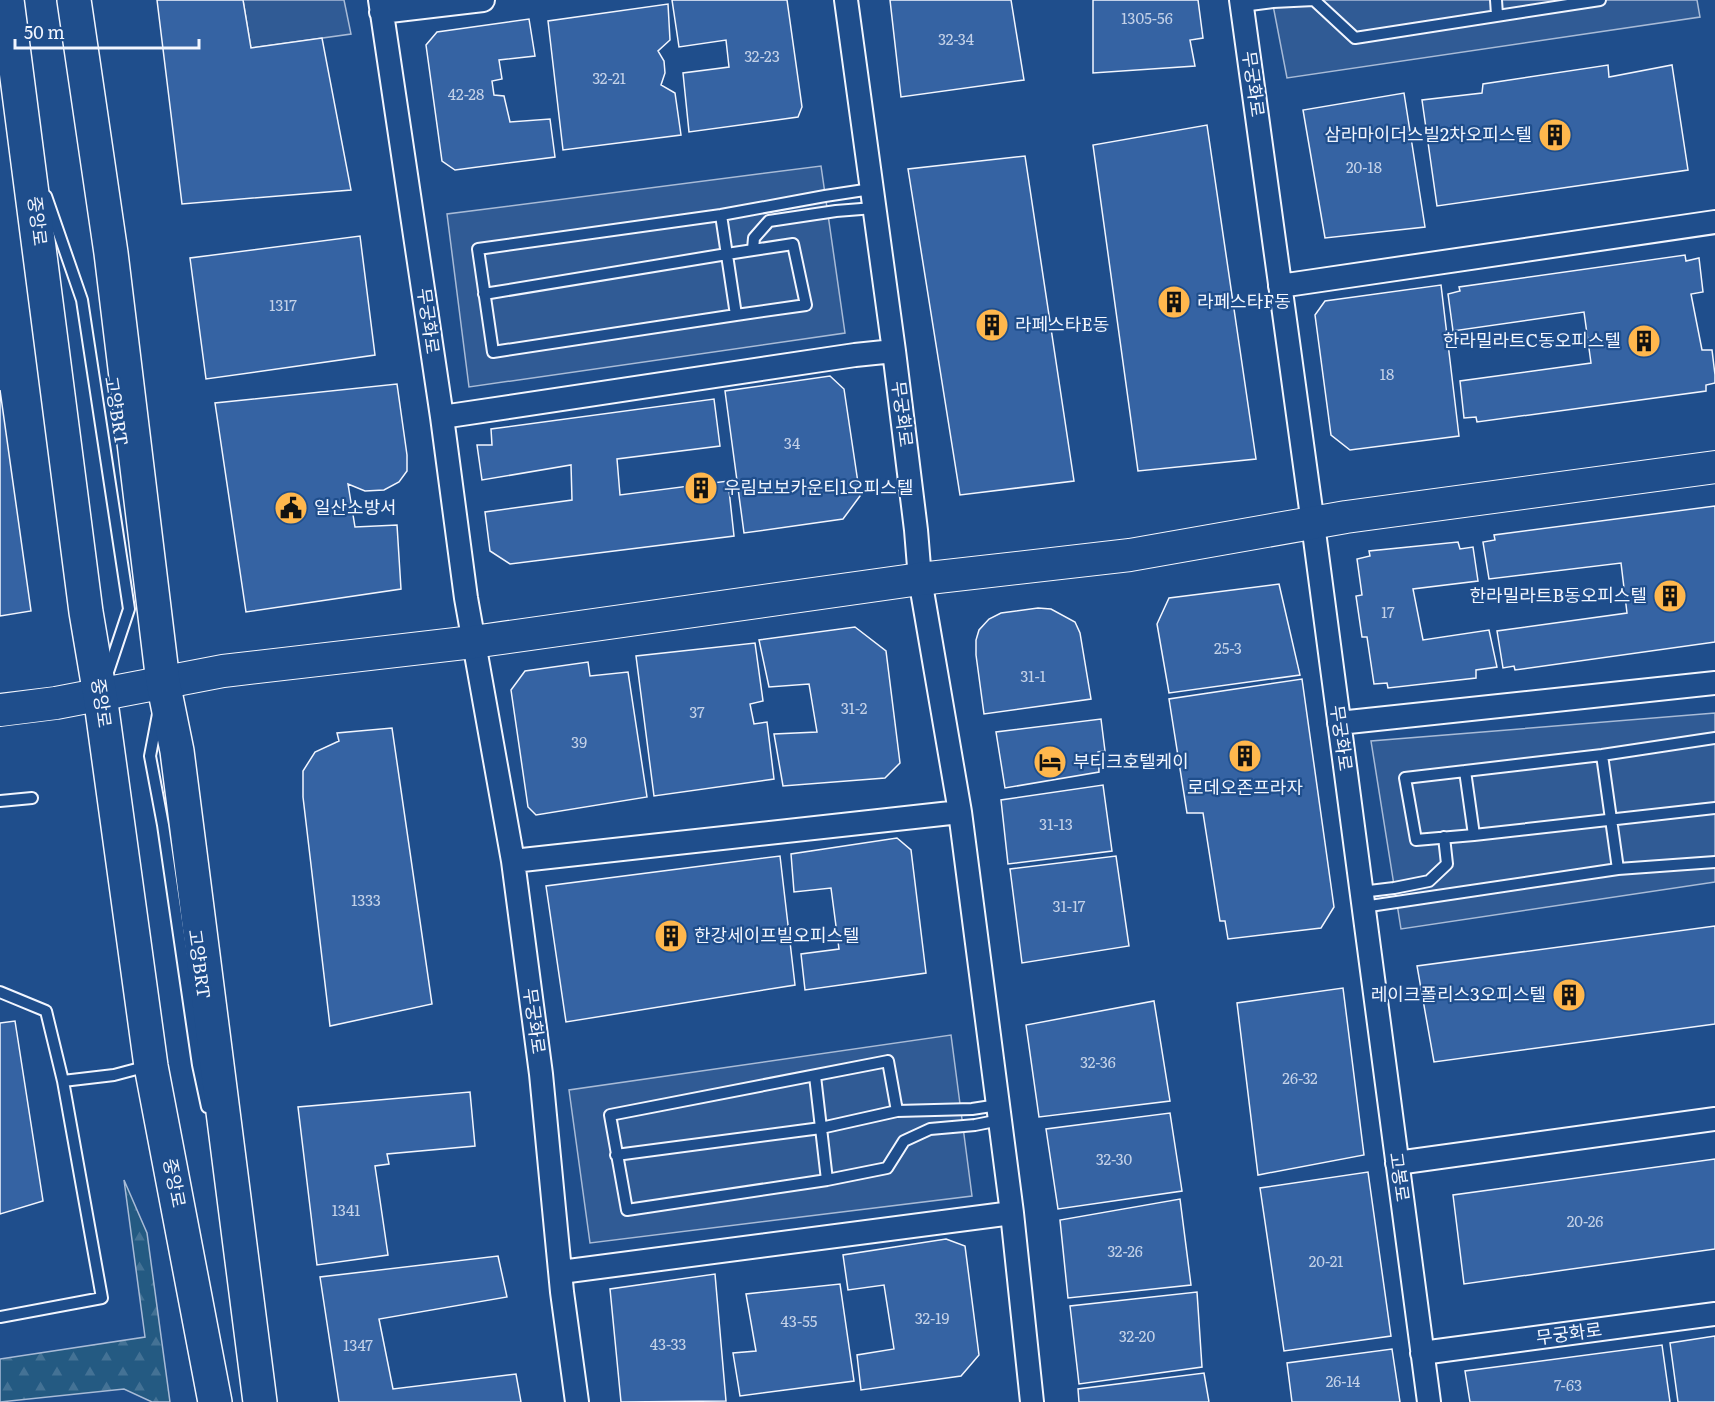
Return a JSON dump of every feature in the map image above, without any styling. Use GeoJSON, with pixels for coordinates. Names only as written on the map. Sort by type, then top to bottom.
{"type":"FeatureCollection","features":[{"type":"Feature","properties":{"kind":"main road","name":"중앙로"},"geometry":{"type":"LineString","coordinates":[[7,0],[85,600],[151,1066],[215,1402]]}},
{"type":"Feature","properties":{"kind":"main road"},"geometry":{"type":"LineString","coordinates":[[74,0],[111,253],[163,682],[177,751],[260,1402]]}},
{"type":"Feature","properties":{"kind":"main road"},"geometry":{"type":"LineString","coordinates":[[0,710],[100,695],[223,671],[473,642],[920,579],[1130,555],[1346,517],[1715,467]]}},
{"type":"Feature","properties":{"kind":"street"},"geometry":{"type":"LineString","coordinates":[[381,6],[483,0]]}},
{"type":"Feature","properties":{"kind":"street","name":"무궁화로"},"geometry":{"type":"LineString","coordinates":[[846,0],[894,351],[920,579],[960,812],[999,1112]]}},
{"type":"Feature","properties":{"kind":"street","name":"무궁화로"},"geometry":{"type":"LineString","coordinates":[[1242,3],[1369,953]]}},
{"type":"Feature","properties":{"kind":"street","name":"무궁화로"},"geometry":{"type":"LineString","coordinates":[[381,6],[473,642],[513,861],[541,1074],[562,1292],[577,1402]]}},
{"type":"Feature","properties":{"kind":"street"},"geometry":{"type":"LineString","coordinates":[[1280,286],[1715,222]]}},
{"type":"Feature","properties":{"kind":"street"},"geometry":{"type":"LineString","coordinates":[[442,417],[894,351]]}},
{"type":"Feature","properties":{"kind":"street"},"geometry":{"type":"LineString","coordinates":[[1339,723],[1715,683]]}},
{"type":"Feature","properties":{"kind":"street"},"geometry":{"type":"LineString","coordinates":[[513,861],[960,812]]}},
{"type":"Feature","properties":{"kind":"street","name":"고봉로"},"geometry":{"type":"LineString","coordinates":[[1369,953],[1429,1402]]}},
{"type":"Feature","properties":{"kind":"street"},"geometry":{"type":"LineString","coordinates":[[999,1112],[1032,1402]]}},
{"type":"Feature","properties":{"kind":"street"},"geometry":{"type":"LineString","coordinates":[[1397,1163],[1715,1119]]}},
{"type":"Feature","properties":{"kind":"street"},"geometry":{"type":"LineString","coordinates":[[561,1272],[1012,1213]]}},
{"type":"Feature","properties":{"kind":"street","name":"무궁화로"},"geometry":{"type":"LineString","coordinates":[[1422,1353],[1715,1314]]}},
{"type":"Feature","properties":{"kind":"lane"},"geometry":{"type":"LineString","coordinates":[[1242,3],[1314,0],[1355,38],[1600,0]]}},
{"type":"Feature","properties":{"kind":"lane"},"geometry":{"type":"LineString","coordinates":[[1496,0],[1497,15]]}},
{"type":"Feature","properties":{"kind":"lane"},"geometry":{"type":"LineString","coordinates":[[484,294],[793,244],[806,305],[493,352],[484,294],[478,249],[720,215],[825,196],[873,198]]}},
{"type":"Feature","properties":{"kind":"lane"},"geometry":{"type":"LineString","coordinates":[[753,249],[754,238],[769,221],[873,198]]}},
{"type":"Feature","properties":{"kind":"lane"},"geometry":{"type":"LineString","coordinates":[[720,215],[736,315]]}},
{"type":"Feature","properties":{"kind":"lane","name":"고양BRT"},"geometry":{"type":"LineString","coordinates":[[163,682],[150,756],[198,1065],[211,1122]]}},
{"type":"Feature","properties":{"kind":"lane"},"geometry":{"type":"LineString","coordinates":[[1715,738],[1602,755],[1405,778],[1416,840],[1715,808]]}},
{"type":"Feature","properties":{"kind":"lane"},"geometry":{"type":"LineString","coordinates":[[1602,755],[1618,869]]}},
{"type":"Feature","properties":{"kind":"lane"},"geometry":{"type":"LineString","coordinates":[[1465,771],[1474,835]]}},
{"type":"Feature","properties":{"kind":"lane"},"geometry":{"type":"LineString","coordinates":[[0,801],[32,798]]}},
{"type":"Feature","properties":{"kind":"lane"},"geometry":{"type":"LineString","coordinates":[[1362,899],[1395,888],[1429,881],[1447,864],[1444,837]]}},
{"type":"Feature","properties":{"kind":"lane"},"geometry":{"type":"LineString","coordinates":[[1362,899],[1618,869],[1715,862]]}},
{"type":"Feature","properties":{"kind":"lane"},"geometry":{"type":"LineString","coordinates":[[0,992],[46,1011],[63,1081],[102,1298],[0,1317]]}},
{"type":"Feature","properties":{"kind":"lane"},"geometry":{"type":"LineString","coordinates":[[897,1112],[888,1061],[610,1115],[627,1210],[826,1180],[887,1168],[904,1141],[930,1129],[975,1125],[999,1112]]}},
{"type":"Feature","properties":{"kind":"lane"},"geometry":{"type":"LineString","coordinates":[[63,1081],[114,1075],[151,1066]]}},
{"type":"Feature","properties":{"kind":"lane"},"geometry":{"type":"LineString","coordinates":[[814,1076],[826,1180]]}},
{"type":"Feature","properties":{"kind":"lane"},"geometry":{"type":"LineString","coordinates":[[616,1155],[820,1128],[897,1112],[972,1109],[999,1112]]}},
{"type":"Feature","properties":{"kind":"lane"},"geometry":{"type":"LineString","coordinates":[[216,1145],[239,1248]]}},
{"type":"Feature","properties":{"kind":"green space"},"geometry":{"type":"Polygon","coordinates":[[[124,1180],[147,1233],[170,1402],[152,1402],[124,1389],[0,1402],[0,1359],[145,1337],[124,1180]]]}},
{"type":"Feature","properties":{"kind":"shaded area"},"geometry":{"type":"Polygon","coordinates":[[[243,0],[344,0],[351,34],[251,48],[243,0]]]}},
{"type":"Feature","properties":{"kind":"shaded area"},"geometry":{"type":"Polygon","coordinates":[[[1272,0],[1697,0],[1700,17],[1287,78],[1272,0]]]}},
{"type":"Feature","properties":{"kind":"shaded area"},"geometry":{"type":"Polygon","coordinates":[[[821,166],[845,333],[469,387],[447,214],[821,166]]]}},
{"type":"Feature","properties":{"kind":"shaded area"},"geometry":{"type":"Polygon","coordinates":[[[1715,713],[1715,882],[1401,929],[1371,741],[1715,713]]]}},
{"type":"Feature","properties":{"kind":"shaded area"},"geometry":{"type":"Polygon","coordinates":[[[951,1035],[972,1196],[590,1243],[569,1090],[951,1035]]]}},
{"type":"Feature","properties":{"kind":"building"},"geometry":{"type":"Polygon","coordinates":[[[157,0],[243,0],[251,48],[322,38],[351,190],[182,204],[157,0]]]}},
{"type":"Feature","properties":{"kind":"building"},"geometry":{"type":"Polygon","coordinates":[[[672,0],[787,0],[802,107],[798,117],[689,132],[683,73],[729,67],[726,40],[679,47],[672,0]]]}},
{"type":"Feature","properties":{"kind":"building"},"geometry":{"type":"Polygon","coordinates":[[[890,0],[1011,0],[1024,80],[901,97],[890,0]]]}},
{"type":"Feature","properties":{"kind":"building"},"geometry":{"type":"Polygon","coordinates":[[[1093,0],[1198,0],[1203,38],[1190,40],[1195,66],[1093,73],[1093,0]]]}},
{"type":"Feature","properties":{"kind":"building"},"geometry":{"type":"Polygon","coordinates":[[[668,4],[670,40],[658,51],[664,61],[665,73],[661,85],[675,93],[681,135],[563,150],[548,21],[668,4]]]}},
{"type":"Feature","properties":{"kind":"building"},"geometry":{"type":"Polygon","coordinates":[[[529,19],[535,56],[499,60],[502,79],[492,81],[494,95],[504,96],[510,122],[550,119],[555,157],[455,170],[442,161],[426,45],[437,32],[529,19]]]}},
{"type":"Feature","properties":{"kind":"building","name":"삼라마이더스빌2차오피스텔"},"geometry":{"type":"Polygon","coordinates":[[[1608,65],[1609,77],[1672,65],[1688,170],[1437,206],[1422,100],[1482,93],[1483,84],[1608,65]]]}},
{"type":"Feature","properties":{"kind":"building"},"geometry":{"type":"Polygon","coordinates":[[[1404,93],[1425,227],[1325,238],[1303,110],[1404,93]]]}},
{"type":"Feature","properties":{"kind":"building","name":"라페스타F동"},"geometry":{"type":"Polygon","coordinates":[[[1207,125],[1256,459],[1138,471],[1093,145],[1207,125]]]}},
{"type":"Feature","properties":{"kind":"building","name":"라페스타E동"},"geometry":{"type":"Polygon","coordinates":[[[1025,156],[1074,481],[960,495],[908,169],[1025,156]]]}},
{"type":"Feature","properties":{"kind":"building"},"geometry":{"type":"Polygon","coordinates":[[[360,236],[375,355],[206,379],[190,258],[360,236]]]}},
{"type":"Feature","properties":{"kind":"building","name":"한라밀라트C동오피스텔"},"geometry":{"type":"Polygon","coordinates":[[[1685,255],[1686,261],[1699,258],[1703,292],[1691,294],[1702,350],[1712,350],[1715,383],[1706,385],[1706,391],[1477,422],[1476,417],[1464,418],[1460,381],[1591,363],[1584,312],[1453,331],[1448,294],[1460,291],[1459,287],[1685,255]]]}},
{"type":"Feature","properties":{"kind":"building"},"geometry":{"type":"Polygon","coordinates":[[[1441,285],[1459,436],[1350,450],[1331,435],[1315,315],[1325,301],[1441,285]]]}},
{"type":"Feature","properties":{"kind":"building"},"geometry":{"type":"Polygon","coordinates":[[[830,376],[844,389],[860,496],[843,519],[744,533],[725,391],[830,376]]]}},
{"type":"Feature","properties":{"kind":"building","name":"일산소방서"},"geometry":{"type":"Polygon","coordinates":[[[397,384],[407,455],[407,471],[399,482],[384,490],[365,491],[348,484],[355,527],[397,525],[401,589],[246,612],[215,403],[397,384]]]}},
{"type":"Feature","properties":{"kind":"building"},"geometry":{"type":"Polygon","coordinates":[[[0,390],[31,611],[0,616],[0,390]]]}},
{"type":"Feature","properties":{"kind":"building","name":"우림보보카운티1오피스텔"},"geometry":{"type":"Polygon","coordinates":[[[714,399],[720,446],[617,459],[620,495],[728,481],[734,536],[510,564],[490,551],[485,512],[572,500],[571,465],[482,480],[477,445],[492,445],[491,429],[714,399]]]}},
{"type":"Feature","properties":{"kind":"building","name":"한라밀라트B동오피스텔"},"geometry":{"type":"Polygon","coordinates":[[[1715,506],[1715,642],[1515,670],[1514,666],[1503,668],[1497,631],[1627,613],[1621,563],[1489,579],[1483,542],[1495,540],[1494,535],[1715,506]]]}},
{"type":"Feature","properties":{"kind":"building"},"geometry":{"type":"Polygon","coordinates":[[[1458,542],[1460,549],[1473,547],[1478,581],[1413,589],[1423,640],[1489,630],[1497,667],[1476,670],[1476,678],[1388,688],[1387,683],[1374,684],[1367,637],[1362,637],[1356,596],[1362,595],[1357,559],[1370,556],[1369,551],[1458,542]]]}},
{"type":"Feature","properties":{"kind":"building"},"geometry":{"type":"Polygon","coordinates":[[[1279,584],[1300,675],[1169,693],[1157,624],[1169,598],[1279,584]]]}},
{"type":"Feature","properties":{"kind":"building"},"geometry":{"type":"Polygon","coordinates":[[[1038,608],[1051,609],[1075,622],[1080,633],[1091,699],[984,714],[976,655],[979,630],[989,619],[1001,613],[1038,608]]]}},
{"type":"Feature","properties":{"kind":"building"},"geometry":{"type":"Polygon","coordinates":[[[855,627],[886,651],[900,763],[885,778],[783,786],[774,734],[817,732],[809,684],[769,687],[759,640],[855,627]]]}},
{"type":"Feature","properties":{"kind":"building"},"geometry":{"type":"Polygon","coordinates":[[[755,643],[763,701],[750,704],[754,724],[767,722],[774,779],[654,796],[636,656],[755,643]]]}},
{"type":"Feature","properties":{"kind":"building"},"geometry":{"type":"Polygon","coordinates":[[[588,662],[590,676],[628,672],[647,797],[536,815],[528,807],[511,690],[525,671],[588,662]]]}},
{"type":"Feature","properties":{"kind":"building","name":"로데오존프라자"},"geometry":{"type":"Polygon","coordinates":[[[1302,679],[1334,907],[1321,928],[1228,939],[1225,921],[1220,921],[1203,813],[1187,813],[1169,699],[1302,679]]]}},
{"type":"Feature","properties":{"kind":"building","name":"부티크호텔케이"},"geometry":{"type":"Polygon","coordinates":[[[1101,719],[1105,751],[1098,752],[1099,772],[1005,788],[996,732],[1101,719]]]}},
{"type":"Feature","properties":{"kind":"building"},"geometry":{"type":"Polygon","coordinates":[[[392,728],[432,1004],[330,1026],[303,797],[303,771],[315,752],[339,741],[337,733],[392,728]]]}},
{"type":"Feature","properties":{"kind":"building"},"geometry":{"type":"Polygon","coordinates":[[[1103,785],[1112,851],[1008,864],[1001,800],[1103,785]]]}},
{"type":"Feature","properties":{"kind":"building"},"geometry":{"type":"Polygon","coordinates":[[[897,838],[911,850],[926,973],[805,990],[801,954],[839,949],[831,888],[794,892],[791,854],[897,838]]]}},
{"type":"Feature","properties":{"kind":"building","name":"한강세이프빌오피스텔"},"geometry":{"type":"Polygon","coordinates":[[[780,856],[795,985],[566,1022],[546,886],[780,856]]]}},
{"type":"Feature","properties":{"kind":"building"},"geometry":{"type":"Polygon","coordinates":[[[1116,856],[1129,946],[1022,963],[1010,869],[1116,856]]]}},
{"type":"Feature","properties":{"kind":"building","name":"레이크폴리스3오피스텔"},"geometry":{"type":"Polygon","coordinates":[[[1715,926],[1715,1024],[1434,1062],[1417,966],[1715,926]]]}},
{"type":"Feature","properties":{"kind":"building"},"geometry":{"type":"Polygon","coordinates":[[[1343,988],[1364,1155],[1258,1175],[1237,1003],[1343,988]]]}},
{"type":"Feature","properties":{"kind":"building"},"geometry":{"type":"Polygon","coordinates":[[[1154,1001],[1170,1101],[1039,1117],[1026,1025],[1154,1001]]]}},
{"type":"Feature","properties":{"kind":"building"},"geometry":{"type":"Polygon","coordinates":[[[15,1021],[43,1201],[0,1214],[0,1023],[15,1021]]]}},
{"type":"Feature","properties":{"kind":"building"},"geometry":{"type":"Polygon","coordinates":[[[470,1092],[475,1146],[387,1154],[389,1164],[375,1166],[388,1255],[317,1265],[298,1107],[470,1092]]]}},
{"type":"Feature","properties":{"kind":"building"},"geometry":{"type":"Polygon","coordinates":[[[1170,1113],[1182,1191],[1058,1209],[1046,1129],[1170,1113]]]}},
{"type":"Feature","properties":{"kind":"building"},"geometry":{"type":"Polygon","coordinates":[[[1715,1159],[1715,1249],[1464,1284],[1453,1195],[1715,1159]]]}},
{"type":"Feature","properties":{"kind":"building"},"geometry":{"type":"Polygon","coordinates":[[[1368,1172],[1391,1336],[1284,1351],[1260,1188],[1368,1172]]]}},
{"type":"Feature","properties":{"kind":"building"},"geometry":{"type":"Polygon","coordinates":[[[1180,1199],[1191,1285],[1068,1298],[1060,1220],[1180,1199]]]}},
{"type":"Feature","properties":{"kind":"building"},"geometry":{"type":"Polygon","coordinates":[[[946,1239],[965,1246],[979,1355],[961,1376],[861,1390],[857,1355],[894,1349],[884,1285],[848,1290],[843,1255],[946,1239]]]}},
{"type":"Feature","properties":{"kind":"building"},"geometry":{"type":"Polygon","coordinates":[[[498,1256],[507,1297],[379,1319],[393,1389],[516,1374],[521,1402],[339,1402],[320,1277],[498,1256]]]}},
{"type":"Feature","properties":{"kind":"building"},"geometry":{"type":"Polygon","coordinates":[[[715,1274],[726,1401],[621,1402],[610,1289],[715,1274]]]}},
{"type":"Feature","properties":{"kind":"building"},"geometry":{"type":"Polygon","coordinates":[[[840,1284],[854,1381],[740,1396],[733,1353],[756,1351],[746,1294],[840,1284]]]}},
{"type":"Feature","properties":{"kind":"building"},"geometry":{"type":"Polygon","coordinates":[[[1197,1292],[1202,1367],[1079,1384],[1070,1306],[1197,1292]]]}},
{"type":"Feature","properties":{"kind":"building"},"geometry":{"type":"Polygon","coordinates":[[[1715,1336],[1715,1402],[1678,1402],[1670,1343],[1715,1336]]]}},
{"type":"Feature","properties":{"kind":"building"},"geometry":{"type":"Polygon","coordinates":[[[1662,1345],[1670,1402],[1470,1402],[1465,1371],[1662,1345]]]}},
{"type":"Feature","properties":{"kind":"building"},"geometry":{"type":"Polygon","coordinates":[[[1392,1349],[1400,1402],[1292,1402],[1287,1363],[1392,1349]]]}},
{"type":"Feature","properties":{"kind":"building"},"geometry":{"type":"Polygon","coordinates":[[[1204,1373],[1209,1402],[1079,1402],[1078,1389],[1204,1373]]]}},
{"type":"Feature","properties":{"kind":"place","name":"삼라마이더스빌2차오피스텔"},"geometry":{"type":"Point","coordinates":[1555,135]}},
{"type":"Feature","properties":{"kind":"place","name":"라페스타F동"},"geometry":{"type":"Point","coordinates":[1174,302]}},
{"type":"Feature","properties":{"kind":"place","name":"라페스타E동"},"geometry":{"type":"Point","coordinates":[992,325]}},
{"type":"Feature","properties":{"kind":"place","name":"한라밀라트C동오피스텔"},"geometry":{"type":"Point","coordinates":[1644,341]}},
{"type":"Feature","properties":{"kind":"place","name":"우림보보카운티1오피스텔"},"geometry":{"type":"Point","coordinates":[701,488]}},
{"type":"Feature","properties":{"kind":"place","name":"일산소방서"},"geometry":{"type":"Point","coordinates":[291,508]}},
{"type":"Feature","properties":{"kind":"place","name":"한라밀라트B동오피스텔"},"geometry":{"type":"Point","coordinates":[1670,596]}},
{"type":"Feature","properties":{"kind":"place","name":"로데오존프라자"},"geometry":{"type":"Point","coordinates":[1245,756]}},
{"type":"Feature","properties":{"kind":"place","name":"부티크호텔케이"},"geometry":{"type":"Point","coordinates":[1050,762]}},
{"type":"Feature","properties":{"kind":"place","name":"한강세이프빌오피스텔"},"geometry":{"type":"Point","coordinates":[671,936]}},
{"type":"Feature","properties":{"kind":"place","name":"레이크폴리스3오피스텔"},"geometry":{"type":"Point","coordinates":[1569,995]}}]}
